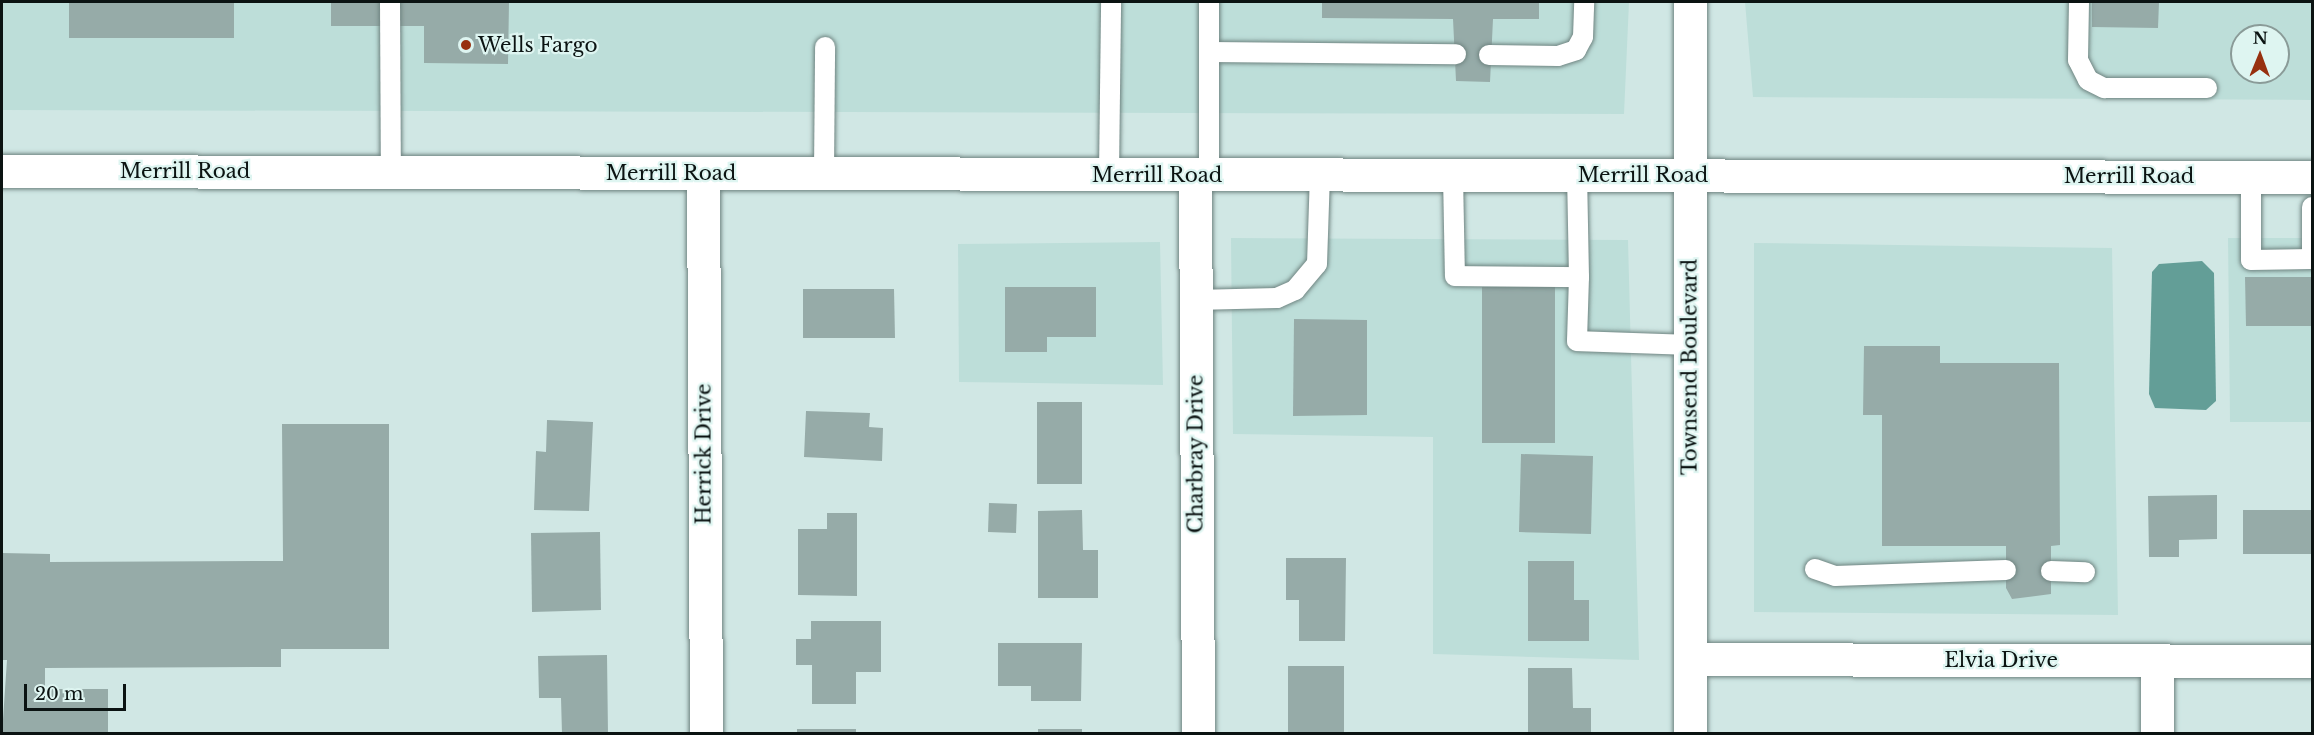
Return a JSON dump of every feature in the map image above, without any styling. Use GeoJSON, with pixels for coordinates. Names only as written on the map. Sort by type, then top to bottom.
{"type":"FeatureCollection","features":[{"type":"Feature","properties":{"kind":"street","name":"Townsend Boulevard"},"geometry":{"type":"LineString","coordinates":[[1690,2],[1692,175],[1689,345],[1690,734]]}},
{"type":"Feature","properties":{"kind":"street","name":"Merrill Road"},"geometry":{"type":"LineString","coordinates":[[2,171],[2313,177]]}},
{"type":"Feature","properties":{"kind":"street","name":"Herrick Drive"},"geometry":{"type":"LineString","coordinates":[[703,174],[706,734]]}},
{"type":"Feature","properties":{"kind":"street","name":"Charbray Drive"},"geometry":{"type":"LineString","coordinates":[[1198,734],[1195,300],[1202,175]]}},
{"type":"Feature","properties":{"kind":"street","name":"Elvia Drive"},"geometry":{"type":"LineString","coordinates":[[1690,659],[2313,661]]}},
{"type":"Feature","properties":{"kind":"street"},"geometry":{"type":"LineString","coordinates":[[2157,661],[2157,734]]}},
{"type":"Feature","properties":{"kind":"lane"},"geometry":{"type":"LineString","coordinates":[[390,2],[391,172]]}},
{"type":"Feature","properties":{"kind":"lane"},"geometry":{"type":"LineString","coordinates":[[1109,174],[1111,2]]}},
{"type":"Feature","properties":{"kind":"lane"},"geometry":{"type":"LineString","coordinates":[[1202,175],[1209,52],[1209,2]]}},
{"type":"Feature","properties":{"kind":"lane"},"geometry":{"type":"LineString","coordinates":[[1490,55],[1558,56],[1576,50],[1582,37],[1584,2]]}},
{"type":"Feature","properties":{"kind":"lane"},"geometry":{"type":"LineString","coordinates":[[2079,2],[2078,60],[2088,80],[2104,88],[2207,88]]}},
{"type":"Feature","properties":{"kind":"lane"},"geometry":{"type":"LineString","coordinates":[[824,173],[825,47]]}},
{"type":"Feature","properties":{"kind":"lane"},"geometry":{"type":"LineString","coordinates":[[1209,52],[1456,54]]}},
{"type":"Feature","properties":{"kind":"lane"},"geometry":{"type":"LineString","coordinates":[[1195,300],[1277,298],[1295,290],[1317,264],[1320,175]]}},
{"type":"Feature","properties":{"kind":"lane"},"geometry":{"type":"LineString","coordinates":[[1453,175],[1455,276],[1579,277]]}},
{"type":"Feature","properties":{"kind":"lane"},"geometry":{"type":"LineString","coordinates":[[1577,175],[1579,277],[1577,341],[1689,345]]}},
{"type":"Feature","properties":{"kind":"lane"},"geometry":{"type":"LineString","coordinates":[[2251,177],[2251,260],[2312,259],[2313,207]]}},
{"type":"Feature","properties":{"kind":"lane"},"geometry":{"type":"LineString","coordinates":[[1815,569],[1835,576],[2006,570]]}},
{"type":"Feature","properties":{"kind":"lane"},"geometry":{"type":"LineString","coordinates":[[2051,571],[2085,572]]}},
{"type":"Feature","properties":{"kind":"shaded area"},"geometry":{"type":"Polygon","coordinates":[[[2,2],[1629,2],[1624,114],[2,110],[2,2]]]}},
{"type":"Feature","properties":{"kind":"shaded area"},"geometry":{"type":"Polygon","coordinates":[[[1745,2],[2312,2],[2312,100],[1753,97],[1745,2]]]}},
{"type":"Feature","properties":{"kind":"shaded area"},"geometry":{"type":"Polygon","coordinates":[[[1231,238],[1628,240],[1639,660],[1433,654],[1433,437],[1233,434],[1231,238]]]}},
{"type":"Feature","properties":{"kind":"shaded area"},"geometry":{"type":"Polygon","coordinates":[[[2228,238],[2312,238],[2312,422],[2230,422],[2228,238]]]}},
{"type":"Feature","properties":{"kind":"shaded area"},"geometry":{"type":"Polygon","coordinates":[[[1160,242],[1163,385],[959,382],[958,244],[1160,242]]]}},
{"type":"Feature","properties":{"kind":"shaded area"},"geometry":{"type":"Polygon","coordinates":[[[1754,243],[2112,248],[2118,615],[1754,612],[1754,243]]]}},
{"type":"Feature","properties":{"kind":"water"},"geometry":{"type":"Polygon","coordinates":[[[2202,261],[2214,273],[2216,401],[2206,410],[2155,408],[2149,394],[2152,272],[2159,264],[2202,261]]]}},
{"type":"Feature","properties":{"kind":"building"},"geometry":{"type":"Polygon","coordinates":[[[69,2],[234,2],[234,38],[69,38],[69,2]]]}},
{"type":"Feature","properties":{"kind":"building","name":"Wells Fargo"},"geometry":{"type":"Polygon","coordinates":[[[331,2],[509,2],[508,64],[424,63],[424,26],[331,26],[331,2]]]}},
{"type":"Feature","properties":{"kind":"building"},"geometry":{"type":"Polygon","coordinates":[[[1322,2],[1539,2],[1539,19],[1493,19],[1490,82],[1456,81],[1453,19],[1322,18],[1322,2]]]}},
{"type":"Feature","properties":{"kind":"building"},"geometry":{"type":"Polygon","coordinates":[[[2092,2],[2159,2],[2158,28],[2092,27],[2092,2]]]}},
{"type":"Feature","properties":{"kind":"building"},"geometry":{"type":"Polygon","coordinates":[[[2245,277],[2312,277],[2312,326],[2246,326],[2245,277]]]}},
{"type":"Feature","properties":{"kind":"building"},"geometry":{"type":"Polygon","coordinates":[[[1555,286],[1555,443],[1482,443],[1482,287],[1555,286]]]}},
{"type":"Feature","properties":{"kind":"building"},"geometry":{"type":"Polygon","coordinates":[[[1005,287],[1096,287],[1096,337],[1047,337],[1047,352],[1005,352],[1005,287]]]}},
{"type":"Feature","properties":{"kind":"building"},"geometry":{"type":"Polygon","coordinates":[[[803,289],[894,289],[895,338],[803,338],[803,289]]]}},
{"type":"Feature","properties":{"kind":"building"},"geometry":{"type":"Polygon","coordinates":[[[1294,319],[1367,320],[1367,415],[1293,416],[1294,319]]]}},
{"type":"Feature","properties":{"kind":"building"},"geometry":{"type":"Polygon","coordinates":[[[1864,346],[1940,346],[1940,363],[2059,363],[2060,545],[2051,546],[2051,594],[2012,599],[2006,588],[2006,546],[1882,546],[1882,415],[1863,415],[1864,346]]]}},
{"type":"Feature","properties":{"kind":"building"},"geometry":{"type":"Polygon","coordinates":[[[1037,402],[1082,402],[1082,484],[1037,484],[1037,402]]]}},
{"type":"Feature","properties":{"kind":"building"},"geometry":{"type":"Polygon","coordinates":[[[806,411],[870,413],[869,427],[883,428],[882,461],[804,457],[806,411]]]}},
{"type":"Feature","properties":{"kind":"building"},"geometry":{"type":"Polygon","coordinates":[[[547,420],[593,422],[589,511],[534,510],[536,451],[546,452],[547,420]]]}},
{"type":"Feature","properties":{"kind":"building"},"geometry":{"type":"Polygon","coordinates":[[[282,424],[389,424],[389,649],[281,649],[281,667],[45,668],[45,689],[108,689],[108,734],[2,734],[7,660],[2,660],[2,553],[50,554],[50,562],[283,561],[282,424]]]}},
{"type":"Feature","properties":{"kind":"building"},"geometry":{"type":"Polygon","coordinates":[[[1521,454],[1593,456],[1591,534],[1519,532],[1521,454]]]}},
{"type":"Feature","properties":{"kind":"building"},"geometry":{"type":"Polygon","coordinates":[[[2217,495],[2217,539],[2179,540],[2179,557],[2149,557],[2148,496],[2217,495]]]}},
{"type":"Feature","properties":{"kind":"building"},"geometry":{"type":"Polygon","coordinates":[[[989,503],[1017,504],[1016,533],[988,532],[989,503]]]}},
{"type":"Feature","properties":{"kind":"building"},"geometry":{"type":"Polygon","coordinates":[[[1082,510],[1083,550],[1098,550],[1098,598],[1038,598],[1038,511],[1082,510]]]}},
{"type":"Feature","properties":{"kind":"building"},"geometry":{"type":"Polygon","coordinates":[[[2243,510],[2312,510],[2312,554],[2243,554],[2243,510]]]}},
{"type":"Feature","properties":{"kind":"building"},"geometry":{"type":"Polygon","coordinates":[[[827,513],[857,513],[857,596],[798,595],[798,529],[827,529],[827,513]]]}},
{"type":"Feature","properties":{"kind":"building"},"geometry":{"type":"Polygon","coordinates":[[[600,532],[601,610],[532,612],[531,533],[600,532]]]}},
{"type":"Feature","properties":{"kind":"building"},"geometry":{"type":"Polygon","coordinates":[[[1286,558],[1346,558],[1345,641],[1299,641],[1299,600],[1286,600],[1286,558]]]}},
{"type":"Feature","properties":{"kind":"building"},"geometry":{"type":"Polygon","coordinates":[[[1528,561],[1574,561],[1574,600],[1589,600],[1589,641],[1528,641],[1528,561]]]}},
{"type":"Feature","properties":{"kind":"building"},"geometry":{"type":"Polygon","coordinates":[[[811,621],[881,621],[881,672],[856,672],[856,704],[812,704],[812,665],[796,665],[796,639],[811,639],[811,621]]]}},
{"type":"Feature","properties":{"kind":"building"},"geometry":{"type":"Polygon","coordinates":[[[998,643],[1082,643],[1081,701],[1031,701],[1031,686],[998,686],[998,643]]]}},
{"type":"Feature","properties":{"kind":"building"},"geometry":{"type":"Polygon","coordinates":[[[607,655],[608,734],[562,734],[561,698],[539,698],[538,656],[607,655]]]}},
{"type":"Feature","properties":{"kind":"building"},"geometry":{"type":"Polygon","coordinates":[[[1288,666],[1344,666],[1344,734],[1288,734],[1288,666]]]}},
{"type":"Feature","properties":{"kind":"building"},"geometry":{"type":"Polygon","coordinates":[[[1528,668],[1572,668],[1573,708],[1591,708],[1591,734],[1528,734],[1528,668]]]}},
{"type":"Feature","properties":{"kind":"building"},"geometry":{"type":"Polygon","coordinates":[[[797,729],[856,729],[856,734],[797,734],[797,729]]]}},
{"type":"Feature","properties":{"kind":"building"},"geometry":{"type":"Polygon","coordinates":[[[1038,729],[1082,729],[1082,734],[1038,734],[1038,729]]]}},
{"type":"Feature","properties":{"kind":"place","name":"Wells Fargo"},"geometry":{"type":"Point","coordinates":[466,45]}}]}
